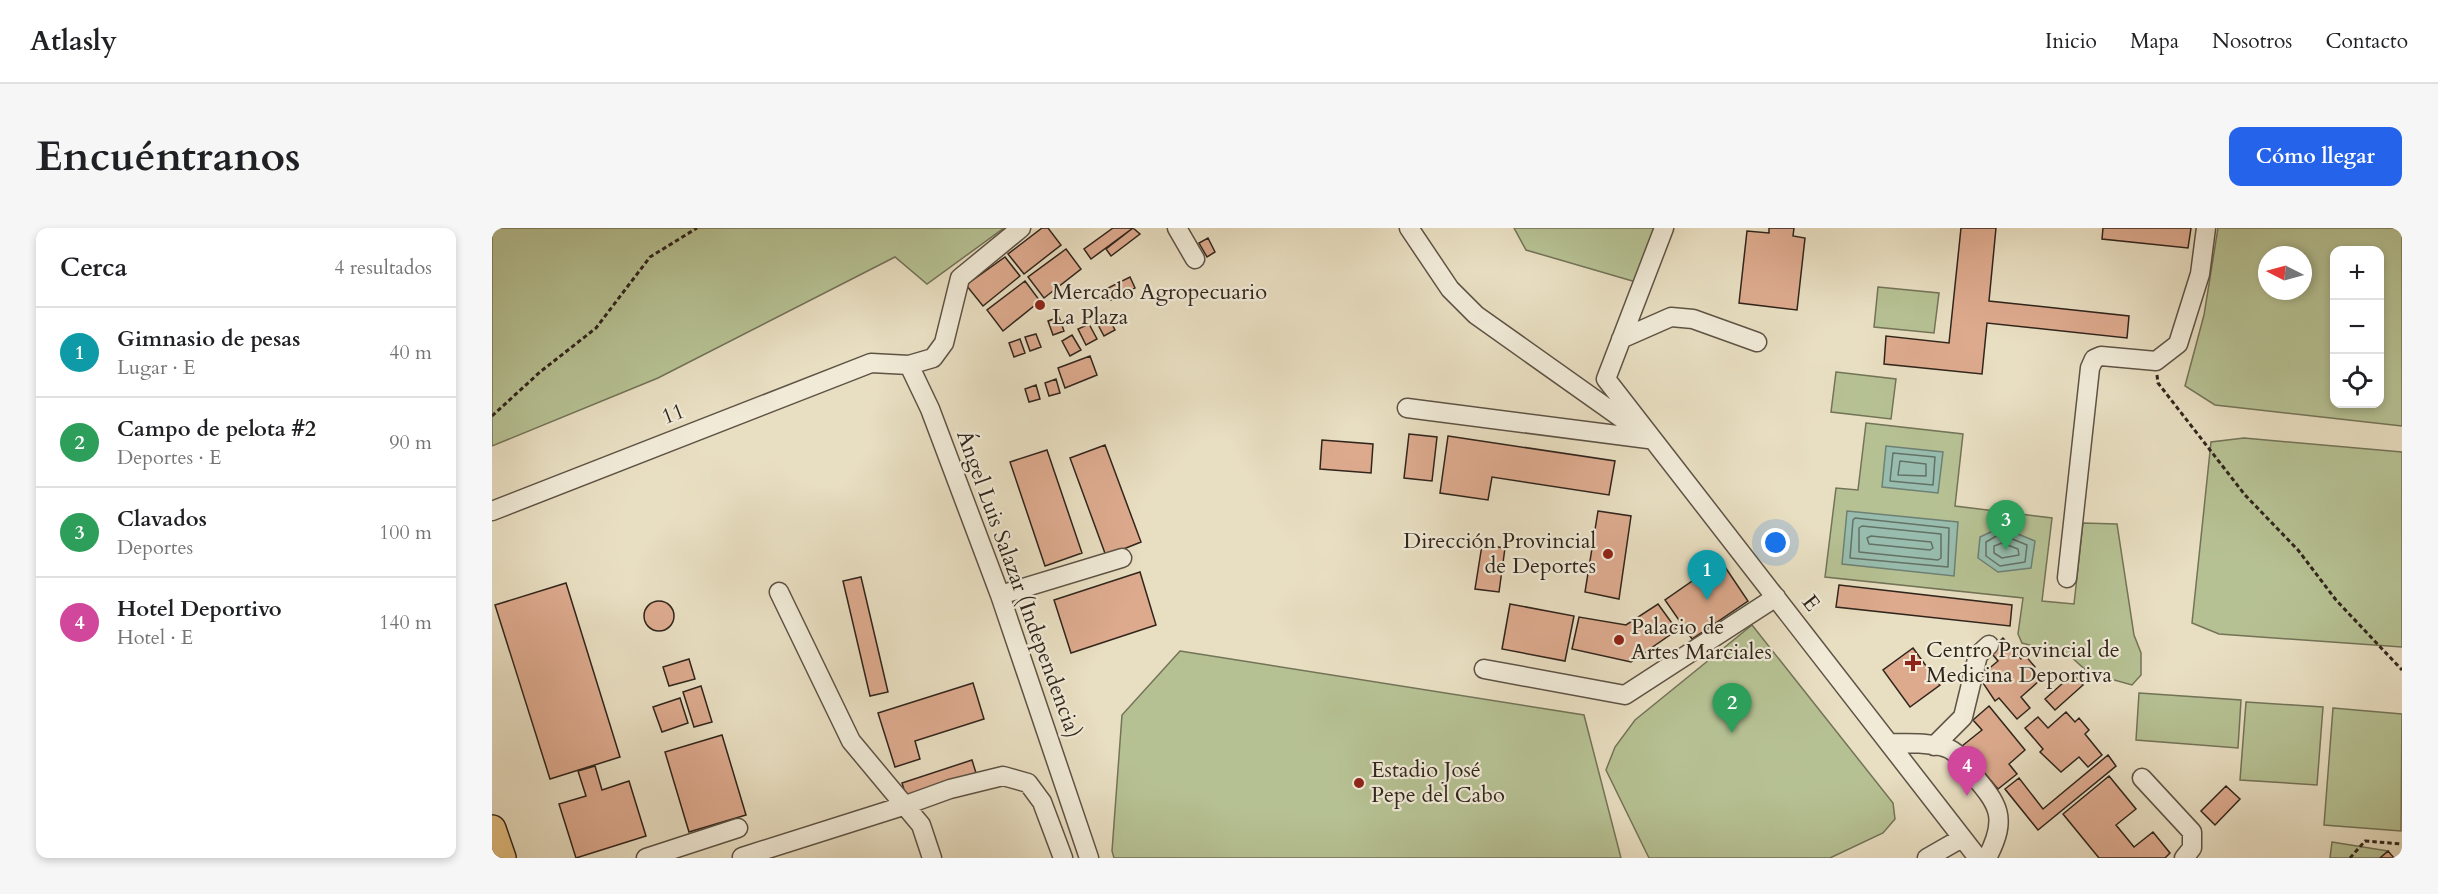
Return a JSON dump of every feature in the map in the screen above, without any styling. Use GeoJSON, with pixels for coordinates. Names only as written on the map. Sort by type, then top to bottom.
{"type":"FeatureCollection","features":[{"type":"Feature","properties":{"kind":"highway"},"geometry":{"type":"LineString","coordinates":[[492,829],[502,858]]}},
{"type":"Feature","properties":{"kind":"street"},"geometry":{"type":"LineString","coordinates":[[909,365],[933,358],[944,343],[960,278],[976,262],[1021,228]]}},
{"type":"Feature","properties":{"kind":"street"},"geometry":{"type":"LineString","coordinates":[[1177,228],[1195,259]]}},
{"type":"Feature","properties":{"kind":"street"},"geometry":{"type":"LineString","coordinates":[[1409,228],[1450,289],[1476,315],[1603,407],[1653,439]]}},
{"type":"Feature","properties":{"kind":"street"},"geometry":{"type":"LineString","coordinates":[[1621,339],[1664,228]]}},
{"type":"Feature","properties":{"kind":"street"},"geometry":{"type":"LineString","coordinates":[[2067,578],[2090,368],[2094,359],[2101,356],[2156,361],[2178,344],[2200,274],[2206,228]]}},
{"type":"Feature","properties":{"kind":"street"},"geometry":{"type":"LineString","coordinates":[[1621,339],[1671,317],[1693,320],[1757,342]]}},
{"type":"Feature","properties":{"kind":"street","name":"E"},"geometry":{"type":"LineString","coordinates":[[1621,339],[1606,379],[1891,743],[1978,858]]}},
{"type":"Feature","properties":{"kind":"street","name":"11"},"geometry":{"type":"LineString","coordinates":[[492,511],[871,363],[909,365]]}},
{"type":"Feature","properties":{"kind":"street","name":"Ángel Luis Salazar (Independencia)"},"geometry":{"type":"LineString","coordinates":[[909,365],[936,407],[1089,858]]}},
{"type":"Feature","properties":{"kind":"street"},"geometry":{"type":"LineString","coordinates":[[1407,408],[1653,439]]}},
{"type":"Feature","properties":{"kind":"street"},"geometry":{"type":"LineString","coordinates":[[1000,595],[1122,558]]}},
{"type":"Feature","properties":{"kind":"street"},"geometry":{"type":"LineString","coordinates":[[779,592],[851,741],[921,825],[932,858]]}},
{"type":"Feature","properties":{"kind":"street"},"geometry":{"type":"LineString","coordinates":[[1484,669],[1625,695],[1776,597]]}},
{"type":"Feature","properties":{"kind":"street"},"geometry":{"type":"LineString","coordinates":[[1934,746],[1963,717],[1978,655],[1989,645]]}},
{"type":"Feature","properties":{"kind":"street"},"geometry":{"type":"LineString","coordinates":[[1891,743],[1934,746],[1955,752],[1994,800],[1999,828],[1987,858]]}},
{"type":"Feature","properties":{"kind":"street"},"geometry":{"type":"LineString","coordinates":[[742,857],[950,789],[1003,776],[1028,783],[1042,802],[1062,858]]}},
{"type":"Feature","properties":{"kind":"street"},"geometry":{"type":"LineString","coordinates":[[2142,778],[2192,832],[2192,848],[2184,858]]}},
{"type":"Feature","properties":{"kind":"street"},"geometry":{"type":"LineString","coordinates":[[646,858],[738,828]]}},
{"type":"Feature","properties":{"kind":"street"},"geometry":{"type":"LineString","coordinates":[[1927,858],[1962,838]]}},
{"type":"Feature","properties":{"kind":"path"},"geometry":{"type":"LineString","coordinates":[[492,416],[540,372],[596,328],[650,257],[698,228]]}},
{"type":"Feature","properties":{"kind":"path"},"geometry":{"type":"LineString","coordinates":[[2158,383],[2245,495],[2298,550],[2336,600],[2402,670]]}},
{"type":"Feature","properties":{"kind":"path"},"geometry":{"type":"LineString","coordinates":[[2350,858],[2365,841],[2402,844]]}},
{"type":"Feature","properties":{"kind":"shaded area"},"geometry":{"type":"Polygon","coordinates":[[[492,228],[1004,228],[927,284],[895,257],[658,378],[492,446],[492,228]]]}},
{"type":"Feature","properties":{"kind":"shaded area"},"geometry":{"type":"Polygon","coordinates":[[[1514,228],[1658,228],[1636,282],[1526,250],[1514,228]]]}},
{"type":"Feature","properties":{"kind":"shaded area"},"geometry":{"type":"Polygon","coordinates":[[[2218,228],[2402,228],[2402,426],[2215,405],[2185,386],[2204,315],[2218,228]]]}},
{"type":"Feature","properties":{"kind":"shaded area"},"geometry":{"type":"Polygon","coordinates":[[[1878,287],[1939,293],[1934,333],[1874,327],[1878,287]]]}},
{"type":"Feature","properties":{"kind":"shaded area"},"geometry":{"type":"Polygon","coordinates":[[[1836,372],[1896,379],[1891,419],[1831,412],[1836,372]]]}},
{"type":"Feature","properties":{"kind":"shaded area"},"geometry":{"type":"Polygon","coordinates":[[[1866,423],[1963,434],[1955,506],[2052,518],[2042,601],[2074,604],[2083,523],[2117,524],[2134,635],[2141,653],[2141,675],[2132,685],[2089,673],[2070,656],[2022,643],[2018,634],[2023,598],[1825,577],[1836,488],[1858,490],[1866,423]]]}},
{"type":"Feature","properties":{"kind":"shaded area"},"geometry":{"type":"Polygon","coordinates":[[[2244,438],[2402,452],[2402,647],[2219,634],[2192,623],[2211,442],[2244,438]]]}},
{"type":"Feature","properties":{"kind":"shaded area"},"geometry":{"type":"Polygon","coordinates":[[[1752,625],[1893,803],[1895,819],[1883,833],[1830,858],[1649,858],[1606,770],[1615,747],[1635,720],[1752,625]]]}},
{"type":"Feature","properties":{"kind":"shaded area","name":"Estadio José Pepe del Cabo"},"geometry":{"type":"Polygon","coordinates":[[[1180,651],[1584,715],[1621,858],[1114,858],[1112,851],[1122,715],[1180,651]]]}},
{"type":"Feature","properties":{"kind":"shaded area"},"geometry":{"type":"Polygon","coordinates":[[[2139,693],[2241,700],[2238,748],[2136,740],[2139,693]]]}},
{"type":"Feature","properties":{"kind":"shaded area"},"geometry":{"type":"Polygon","coordinates":[[[2246,702],[2323,707],[2317,785],[2240,780],[2246,702]]]}},
{"type":"Feature","properties":{"kind":"shaded area"},"geometry":{"type":"Polygon","coordinates":[[[2333,708],[2402,714],[2401,831],[2324,825],[2333,708]]]}},
{"type":"Feature","properties":{"kind":"shaded area"},"geometry":{"type":"Polygon","coordinates":[[[2332,842],[2388,851],[2380,858],[2330,858],[2332,842]]]}},
{"type":"Feature","properties":{"kind":"water"},"geometry":{"type":"Polygon","coordinates":[[[1886,446],[1943,452],[1938,493],[1882,487],[1886,446]]]}},
{"type":"Feature","properties":{"kind":"water"},"geometry":{"type":"Polygon","coordinates":[[[1847,511],[1958,522],[1954,576],[1842,564],[1847,511]]]}},
{"type":"Feature","properties":{"kind":"water"},"geometry":{"type":"Polygon","coordinates":[[[2001,527],[2035,541],[2031,568],[1998,572],[1978,558],[1980,537],[2001,527]]]}},
{"type":"Feature","properties":{"kind":"building"},"geometry":{"type":"Polygon","coordinates":[[[1042,228],[1048,228],[1061,245],[1024,274],[1008,254],[1042,228]]]}},
{"type":"Feature","properties":{"kind":"building"},"geometry":{"type":"Polygon","coordinates":[[[1113,228],[1133,228],[1091,259],[1084,249],[1113,228]]]}},
{"type":"Feature","properties":{"kind":"building"},"geometry":{"type":"Polygon","coordinates":[[[1133,228],[1140,234],[1111,256],[1106,249],[1133,228]]]}},
{"type":"Feature","properties":{"kind":"building"},"geometry":{"type":"Polygon","coordinates":[[[1769,228],[1794,228],[1793,236],[1805,238],[1797,310],[1739,303],[1747,231],[1769,233],[1769,228]]]}},
{"type":"Feature","properties":{"kind":"building"},"geometry":{"type":"Polygon","coordinates":[[[1961,228],[1996,228],[1989,301],[2129,316],[2127,338],[1987,323],[1982,374],[1884,364],[1886,336],[1949,343],[1961,228]]]}},
{"type":"Feature","properties":{"kind":"building"},"geometry":{"type":"Polygon","coordinates":[[[2103,228],[2191,228],[2188,248],[2102,239],[2103,228]]]}},
{"type":"Feature","properties":{"kind":"building"},"geometry":{"type":"Polygon","coordinates":[[[1208,238],[1215,252],[1207,257],[1199,243],[1208,238]]]}},
{"type":"Feature","properties":{"kind":"building"},"geometry":{"type":"Polygon","coordinates":[[[1066,249],[1081,269],[1044,298],[1028,277],[1066,249]]]}},
{"type":"Feature","properties":{"kind":"building"},"geometry":{"type":"Polygon","coordinates":[[[1005,257],[1020,276],[983,306],[966,285],[1005,257]]]}},
{"type":"Feature","properties":{"kind":"building"},"geometry":{"type":"Polygon","coordinates":[[[1130,277],[1135,288],[1111,300],[1106,289],[1130,277]]]}},
{"type":"Feature","properties":{"kind":"building"},"geometry":{"type":"Polygon","coordinates":[[[1025,281],[1040,301],[1003,331],[987,310],[1025,281]]]}},
{"type":"Feature","properties":{"kind":"building"},"geometry":{"type":"Polygon","coordinates":[[[1107,315],[1115,330],[1104,336],[1096,321],[1107,315]]]}},
{"type":"Feature","properties":{"kind":"building"},"geometry":{"type":"Polygon","coordinates":[[[1059,317],[1064,331],[1053,335],[1048,321],[1059,317]]]}},
{"type":"Feature","properties":{"kind":"building"},"geometry":{"type":"Polygon","coordinates":[[[1089,324],[1097,339],[1086,345],[1078,329],[1089,324]]]}},
{"type":"Feature","properties":{"kind":"building"},"geometry":{"type":"Polygon","coordinates":[[[1036,334],[1041,347],[1030,351],[1025,337],[1036,334]]]}},
{"type":"Feature","properties":{"kind":"building"},"geometry":{"type":"Polygon","coordinates":[[[1072,335],[1081,350],[1070,356],[1062,341],[1072,335]]]}},
{"type":"Feature","properties":{"kind":"building"},"geometry":{"type":"Polygon","coordinates":[[[1020,339],[1025,353],[1014,357],[1009,343],[1020,339]]]}},
{"type":"Feature","properties":{"kind":"building"},"geometry":{"type":"Polygon","coordinates":[[[1090,356],[1097,375],[1065,388],[1058,368],[1090,356]]]}},
{"type":"Feature","properties":{"kind":"building"},"geometry":{"type":"Polygon","coordinates":[[[1056,379],[1060,393],[1049,396],[1045,383],[1056,379]]]}},
{"type":"Feature","properties":{"kind":"building"},"geometry":{"type":"Polygon","coordinates":[[[1036,385],[1040,399],[1029,402],[1025,389],[1036,385]]]}},
{"type":"Feature","properties":{"kind":"building"},"geometry":{"type":"Polygon","coordinates":[[[1409,434],[1437,437],[1432,481],[1404,478],[1409,434]]]}},
{"type":"Feature","properties":{"kind":"building"},"geometry":{"type":"Polygon","coordinates":[[[1448,436],[1615,461],[1609,495],[1492,477],[1488,500],[1440,493],[1448,436]]]}},
{"type":"Feature","properties":{"kind":"building"},"geometry":{"type":"Polygon","coordinates":[[[1322,440],[1373,444],[1371,473],[1320,469],[1322,440]]]}},
{"type":"Feature","properties":{"kind":"building"},"geometry":{"type":"Polygon","coordinates":[[[1105,445],[1141,542],[1106,556],[1070,458],[1105,445]]]}},
{"type":"Feature","properties":{"kind":"building"},"geometry":{"type":"Polygon","coordinates":[[[1047,450],[1082,553],[1045,566],[1010,462],[1047,450]]]}},
{"type":"Feature","properties":{"kind":"building","name":"Dirección Provincial de Deportes"},"geometry":{"type":"Polygon","coordinates":[[[1598,511],[1631,516],[1619,599],[1585,592],[1598,511]]]}},
{"type":"Feature","properties":{"kind":"building"},"geometry":{"type":"Polygon","coordinates":[[[1482,545],[1505,548],[1499,592],[1475,589],[1482,545]]]}},
{"type":"Feature","properties":{"kind":"building"},"geometry":{"type":"Polygon","coordinates":[[[1721,561],[1748,601],[1692,639],[1665,600],[1721,561]]]}},
{"type":"Feature","properties":{"kind":"building"},"geometry":{"type":"Polygon","coordinates":[[[1140,572],[1156,625],[1071,653],[1054,600],[1140,572]]]}},
{"type":"Feature","properties":{"kind":"building"},"geometry":{"type":"Polygon","coordinates":[[[861,577],[888,692],[870,696],[843,581],[861,577]]]}},
{"type":"Feature","properties":{"kind":"building"},"geometry":{"type":"Polygon","coordinates":[[[566,583],[620,757],[550,779],[495,605],[566,583]]]}},
{"type":"Feature","properties":{"kind":"building"},"geometry":{"type":"Polygon","coordinates":[[[1839,585],[2012,605],[2010,626],[1836,607],[1839,585]]]}},
{"type":"Feature","properties":{"kind":"building"},"geometry":{"type":"Polygon","coordinates":[[[659,601],[670,605],[674,616],[670,627],[659,631],[648,627],[644,616],[648,605],[659,601]]]}},
{"type":"Feature","properties":{"kind":"building"},"geometry":{"type":"Polygon","coordinates":[[[1510,604],[1574,616],[1565,661],[1502,649],[1510,604]]]}},
{"type":"Feature","properties":{"kind":"building","name":"Palacio de Artes Marciales"},"geometry":{"type":"Polygon","coordinates":[[[1658,604],[1677,630],[1631,662],[1572,649],[1579,617],[1626,625],[1658,604]]]}},
{"type":"Feature","properties":{"kind":"building"},"geometry":{"type":"Polygon","coordinates":[[[2003,638],[2021,659],[2025,655],[2035,667],[2031,671],[2039,681],[2021,697],[2030,708],[2017,719],[1999,698],[1995,701],[1979,677],[1998,661],[1989,650],[2003,638]]]}},
{"type":"Feature","properties":{"kind":"building"},"geometry":{"type":"Polygon","coordinates":[[[1913,648],[1940,685],[1910,707],[1883,670],[1913,648]]]}},
{"type":"Feature","properties":{"kind":"building"},"geometry":{"type":"Polygon","coordinates":[[[689,659],[695,679],[669,686],[663,667],[689,659]]]}},
{"type":"Feature","properties":{"kind":"building"},"geometry":{"type":"Polygon","coordinates":[[[2073,674],[2083,685],[2055,710],[2045,699],[2073,674]]]}},
{"type":"Feature","properties":{"kind":"building"},"geometry":{"type":"Polygon","coordinates":[[[973,683],[984,719],[915,741],[920,759],[895,767],[878,713],[973,683]]]}},
{"type":"Feature","properties":{"kind":"building"},"geometry":{"type":"Polygon","coordinates":[[[701,686],[712,722],[694,727],[683,692],[701,686]]]}},
{"type":"Feature","properties":{"kind":"building"},"geometry":{"type":"Polygon","coordinates":[[[680,698],[688,723],[662,732],[653,707],[680,698]]]}},
{"type":"Feature","properties":{"kind":"building"},"geometry":{"type":"Polygon","coordinates":[[[1989,706],[2025,750],[2009,764],[2017,774],[1998,789],[1962,746],[1982,730],[1973,720],[1989,706]]]}},
{"type":"Feature","properties":{"kind":"building"},"geometry":{"type":"Polygon","coordinates":[[[2066,712],[2075,722],[2079,718],[2089,730],[2085,734],[2102,755],[2088,767],[2079,757],[2061,772],[2040,752],[2043,749],[2025,728],[2038,717],[2048,728],[2066,712]]]}},
{"type":"Feature","properties":{"kind":"building"},"geometry":{"type":"Polygon","coordinates":[[[722,735],[746,815],[689,832],[665,752],[722,735]]]}},
{"type":"Feature","properties":{"kind":"building"},"geometry":{"type":"Polygon","coordinates":[[[2108,755],[2116,766],[2038,830],[2005,789],[2019,778],[2043,809],[2108,755]]]}},
{"type":"Feature","properties":{"kind":"building"},"geometry":{"type":"Polygon","coordinates":[[[972,760],[976,773],[906,796],[902,783],[972,760]]]}},
{"type":"Feature","properties":{"kind":"building"},"geometry":{"type":"Polygon","coordinates":[[[595,766],[602,790],[629,781],[646,836],[576,858],[559,804],[586,796],[578,771],[595,766]]]}},
{"type":"Feature","properties":{"kind":"building"},"geometry":{"type":"Polygon","coordinates":[[[2109,776],[2136,809],[2116,825],[2134,847],[2153,832],[2170,853],[2165,858],[2099,858],[2063,814],[2109,776]]]}},
{"type":"Feature","properties":{"kind":"building"},"geometry":{"type":"Polygon","coordinates":[[[2226,786],[2240,799],[2215,825],[2201,811],[2226,786]]]}},
{"type":"Feature","properties":{"kind":"building"},"geometry":{"type":"Polygon","coordinates":[[[2388,851],[2394,858],[2380,858],[2388,851]]]}},
{"type":"Feature","properties":{"kind":"place","name":"Mercado Agropecuario La Plaza"},"geometry":{"type":"Point","coordinates":[1040,305]}},
{"type":"Feature","properties":{"kind":"place","name":"Clavados"},"geometry":{"type":"Point","coordinates":[2006,550]}},
{"type":"Feature","properties":{"kind":"place","name":"Dirección Provincial de Deportes"},"geometry":{"type":"Point","coordinates":[1608,554]}},
{"type":"Feature","properties":{"kind":"place","name":"Gimnasio de pesas"},"geometry":{"type":"Point","coordinates":[1707,600]}},
{"type":"Feature","properties":{"kind":"place","name":"Palacio de Artes Marciales"},"geometry":{"type":"Point","coordinates":[1619,640]}},
{"type":"Feature","properties":{"kind":"place","name":"Centro Provincial de Medicina Deportiva"},"geometry":{"type":"Point","coordinates":[1913,663]}},
{"type":"Feature","properties":{"kind":"place","name":"Campo de pelota #2"},"geometry":{"type":"Point","coordinates":[1732,733]}},
{"type":"Feature","properties":{"kind":"place","name":"Estadio José Pepe del Cabo"},"geometry":{"type":"Point","coordinates":[1359,783]}},
{"type":"Feature","properties":{"kind":"place","name":"Hotel Deportivo"},"geometry":{"type":"Point","coordinates":[1967,796]}}]}
